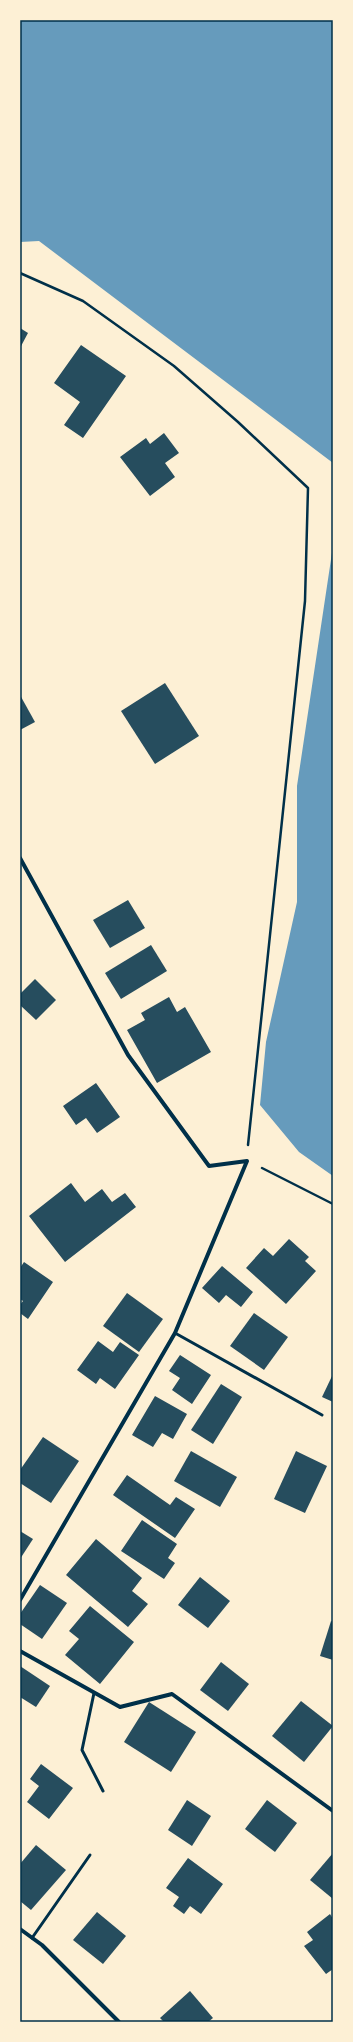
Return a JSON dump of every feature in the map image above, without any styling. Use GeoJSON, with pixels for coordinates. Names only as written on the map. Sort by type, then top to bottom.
{"type":"FeatureCollection","features":[{"type":"Feature","properties":{"kind":"street"},"geometry":{"type":"LineString","coordinates":[[20,858],[128,1055],[209,1166],[247,1161]]}},
{"type":"Feature","properties":{"kind":"street"},"geometry":{"type":"LineString","coordinates":[[20,1600],[175,1333],[247,1161]]}},
{"type":"Feature","properties":{"kind":"street"},"geometry":{"type":"LineString","coordinates":[[20,1651],[120,1707],[172,1694],[333,1811]]}},
{"type":"Feature","properties":{"kind":"street"},"geometry":{"type":"LineString","coordinates":[[20,1929],[42,1945],[119,2022]]}},
{"type":"Feature","properties":{"kind":"lane"},"geometry":{"type":"LineString","coordinates":[[175,1333],[322,1415]]}},
{"type":"Feature","properties":{"kind":"lane"},"geometry":{"type":"LineString","coordinates":[[94,1693],[82,1750],[103,1791]]}},
{"type":"Feature","properties":{"kind":"lane"},"geometry":{"type":"LineString","coordinates":[[32,1938],[90,1855]]}},
{"type":"Feature","properties":{"kind":"path"},"geometry":{"type":"LineString","coordinates":[[20,274],[84,301],[174,366],[238,422],[308,488],[305,601],[247,1161],[333,1204]]}},
{"type":"Feature","properties":{"kind":"water"},"geometry":{"type":"Polygon","coordinates":[[[20,20],[333,20],[333,463],[39,241],[20,242],[20,20]]]}},
{"type":"Feature","properties":{"kind":"water"},"geometry":{"type":"Polygon","coordinates":[[[333,546],[333,1176],[299,1152],[260,1105],[266,1042],[297,902],[297,786],[333,546]]]}},
{"type":"Feature","properties":{"kind":"building"},"geometry":{"type":"Polygon","coordinates":[[[20,328],[28,333],[20,348],[20,328]]]}},
{"type":"Feature","properties":{"kind":"building"},"geometry":{"type":"Polygon","coordinates":[[[81,345],[126,376],[83,438],[64,425],[80,402],[54,383],[81,345]]]}},
{"type":"Feature","properties":{"kind":"building"},"geometry":{"type":"Polygon","coordinates":[[[164,433],[179,453],[165,463],[175,477],[150,496],[120,457],[146,438],[150,444],[164,433]]]}},
{"type":"Feature","properties":{"kind":"building"},"geometry":{"type":"Polygon","coordinates":[[[165,683],[199,736],[155,764],[121,711],[165,683]]]}},
{"type":"Feature","properties":{"kind":"building"},"geometry":{"type":"Polygon","coordinates":[[[20,695],[35,722],[20,730],[20,695]]]}},
{"type":"Feature","properties":{"kind":"building"},"geometry":{"type":"Polygon","coordinates":[[[128,900],[145,928],[110,948],[93,920],[128,900]]]}},
{"type":"Feature","properties":{"kind":"building"},"geometry":{"type":"Polygon","coordinates":[[[151,945],[167,971],[121,999],[105,973],[151,945]]]}},
{"type":"Feature","properties":{"kind":"building"},"geometry":{"type":"Polygon","coordinates":[[[35,979],[56,1000],[36,1020],[20,1005],[20,994],[35,979]]]}},
{"type":"Feature","properties":{"kind":"building"},"geometry":{"type":"Polygon","coordinates":[[[169,997],[177,1012],[185,1007],[211,1052],[157,1083],[127,1030],[145,1020],[141,1013],[169,997]]]}},
{"type":"Feature","properties":{"kind":"building"},"geometry":{"type":"Polygon","coordinates":[[[96,1083],[120,1117],[97,1133],[86,1118],[76,1125],[63,1106],[96,1083]]]}},
{"type":"Feature","properties":{"kind":"building"},"geometry":{"type":"Polygon","coordinates":[[[71,1183],[85,1202],[102,1189],[112,1202],[125,1193],[136,1207],[65,1262],[29,1216],[71,1183]]]}},
{"type":"Feature","properties":{"kind":"building"},"geometry":{"type":"Polygon","coordinates":[[[289,1239],[309,1257],[305,1261],[316,1271],[286,1304],[246,1268],[264,1248],[273,1256],[289,1239]]]}},
{"type":"Feature","properties":{"kind":"building"},"geometry":{"type":"Polygon","coordinates":[[[24,1262],[53,1282],[28,1319],[20,1313],[20,1305],[23,1301],[20,1299],[20,1268],[24,1262]]]}},
{"type":"Feature","properties":{"kind":"building"},"geometry":{"type":"Polygon","coordinates":[[[222,1266],[253,1292],[241,1307],[226,1295],[219,1303],[202,1288],[222,1266]]]}},
{"type":"Feature","properties":{"kind":"building"},"geometry":{"type":"Polygon","coordinates":[[[127,1293],[163,1319],[139,1352],[103,1326],[127,1293]]]}},
{"type":"Feature","properties":{"kind":"building"},"geometry":{"type":"Polygon","coordinates":[[[254,1313],[288,1337],[264,1370],[230,1346],[254,1313]]]}},
{"type":"Feature","properties":{"kind":"building"},"geometry":{"type":"Polygon","coordinates":[[[98,1341],[113,1352],[120,1342],[139,1355],[115,1389],[100,1378],[96,1384],[77,1370],[98,1341]]]}},
{"type":"Feature","properties":{"kind":"building"},"geometry":{"type":"Polygon","coordinates":[[[180,1355],[211,1375],[192,1404],[172,1390],[180,1378],[169,1371],[180,1355]]]}},
{"type":"Feature","properties":{"kind":"building"},"geometry":{"type":"Polygon","coordinates":[[[333,1374],[333,1402],[322,1397],[333,1374]]]}},
{"type":"Feature","properties":{"kind":"building"},"geometry":{"type":"Polygon","coordinates":[[[221,1384],[242,1397],[213,1444],[191,1430],[221,1384]]]}},
{"type":"Feature","properties":{"kind":"building"},"geometry":{"type":"Polygon","coordinates":[[[155,1396],[187,1414],[173,1439],[162,1433],[153,1447],[132,1435],[155,1396]]]}},
{"type":"Feature","properties":{"kind":"building"},"geometry":{"type":"Polygon","coordinates":[[[43,1437],[79,1461],[51,1503],[20,1483],[20,1470],[43,1437]]]}},
{"type":"Feature","properties":{"kind":"building"},"geometry":{"type":"Polygon","coordinates":[[[191,1451],[237,1477],[220,1507],[174,1481],[191,1451]]]}},
{"type":"Feature","properties":{"kind":"building"},"geometry":{"type":"Polygon","coordinates":[[[296,1451],[327,1466],[305,1513],[274,1499],[296,1451]]]}},
{"type":"Feature","properties":{"kind":"building"},"geometry":{"type":"Polygon","coordinates":[[[127,1475],[170,1505],[176,1497],[195,1509],[175,1538],[113,1495],[127,1475]]]}},
{"type":"Feature","properties":{"kind":"building"},"geometry":{"type":"Polygon","coordinates":[[[142,1520],[177,1544],[168,1558],[175,1563],[164,1579],[121,1551],[142,1520]]]}},
{"type":"Feature","properties":{"kind":"building"},"geometry":{"type":"Polygon","coordinates":[[[20,1531],[33,1539],[20,1559],[20,1531]]]}},
{"type":"Feature","properties":{"kind":"building"},"geometry":{"type":"Polygon","coordinates":[[[96,1539],[142,1578],[132,1591],[148,1604],[128,1627],[66,1575],[96,1539]]]}},
{"type":"Feature","properties":{"kind":"building"},"geometry":{"type":"Polygon","coordinates":[[[200,1577],[230,1601],[208,1628],[178,1605],[200,1577]]]}},
{"type":"Feature","properties":{"kind":"building"},"geometry":{"type":"Polygon","coordinates":[[[40,1585],[67,1603],[42,1639],[20,1624],[20,1614],[40,1585]]]}},
{"type":"Feature","properties":{"kind":"building"},"geometry":{"type":"Polygon","coordinates":[[[90,1606],[134,1642],[100,1684],[65,1655],[79,1639],[69,1631],[90,1606]]]}},
{"type":"Feature","properties":{"kind":"building"},"geometry":{"type":"Polygon","coordinates":[[[331,1621],[333,1622],[333,1660],[320,1656],[331,1621]]]}},
{"type":"Feature","properties":{"kind":"building"},"geometry":{"type":"Polygon","coordinates":[[[221,1662],[249,1684],[228,1711],[200,1690],[221,1662]]]}},
{"type":"Feature","properties":{"kind":"building"},"geometry":{"type":"Polygon","coordinates":[[[20,1666],[50,1686],[36,1707],[20,1697],[20,1666]]]}},
{"type":"Feature","properties":{"kind":"building"},"geometry":{"type":"Polygon","coordinates":[[[301,1701],[333,1726],[304,1762],[272,1736],[301,1701]]]}},
{"type":"Feature","properties":{"kind":"building"},"geometry":{"type":"Polygon","coordinates":[[[149,1702],[196,1732],[171,1772],[124,1742],[149,1702]]]}},
{"type":"Feature","properties":{"kind":"building"},"geometry":{"type":"Polygon","coordinates":[[[41,1764],[73,1788],[49,1819],[27,1802],[39,1786],[30,1779],[41,1764]]]}},
{"type":"Feature","properties":{"kind":"building"},"geometry":{"type":"Polygon","coordinates":[[[187,1800],[211,1816],[192,1846],[168,1830],[187,1800]]]}},
{"type":"Feature","properties":{"kind":"building"},"geometry":{"type":"Polygon","coordinates":[[[267,1800],[297,1823],[275,1852],[245,1829],[267,1800]]]}},
{"type":"Feature","properties":{"kind":"building"},"geometry":{"type":"Polygon","coordinates":[[[36,1845],[66,1870],[31,1910],[20,1901],[20,1864],[36,1845]]]}},
{"type":"Feature","properties":{"kind":"building"},"geometry":{"type":"Polygon","coordinates":[[[333,1853],[333,1899],[310,1880],[333,1853]]]}},
{"type":"Feature","properties":{"kind":"building"},"geometry":{"type":"Polygon","coordinates":[[[188,1858],[223,1884],[201,1914],[190,1906],[184,1914],[173,1906],[179,1897],[166,1888],[188,1858]]]}},
{"type":"Feature","properties":{"kind":"building"},"geometry":{"type":"Polygon","coordinates":[[[97,1912],[126,1936],[103,1964],[73,1940],[97,1912]]]}},
{"type":"Feature","properties":{"kind":"building"},"geometry":{"type":"Polygon","coordinates":[[[330,1914],[333,1919],[333,1969],[326,1974],[304,1946],[313,1940],[307,1932],[330,1914]]]}},
{"type":"Feature","properties":{"kind":"building"},"geometry":{"type":"Polygon","coordinates":[[[190,1991],[213,2018],[208,2022],[164,2022],[160,2018],[190,1991]]]}}]}
